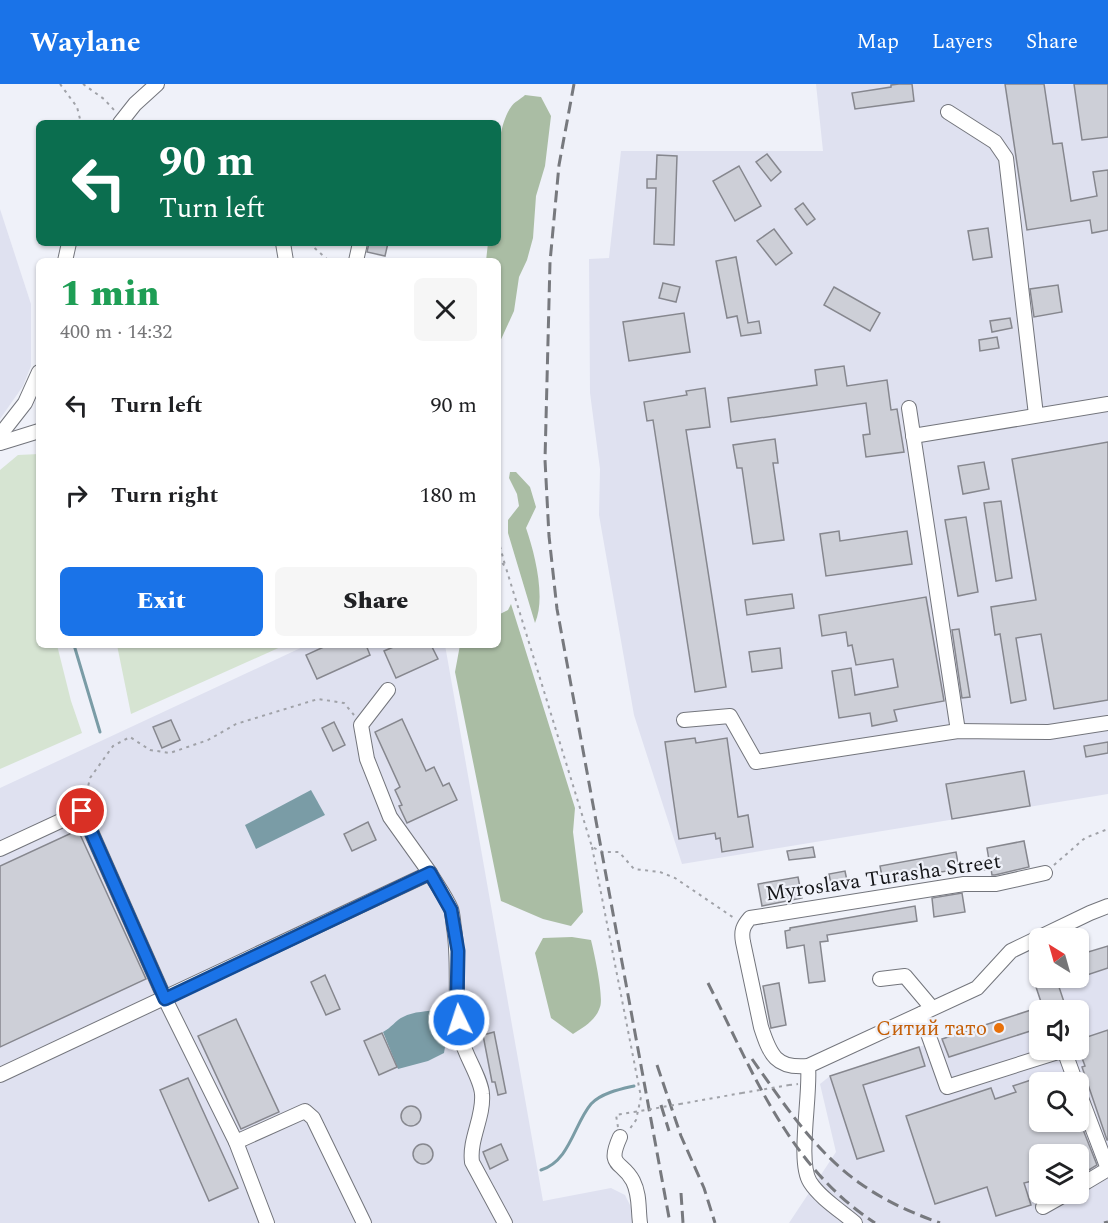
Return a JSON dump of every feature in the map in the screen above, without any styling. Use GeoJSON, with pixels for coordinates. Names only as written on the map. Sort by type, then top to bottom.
{"type":"FeatureCollection","features":[{"type":"Feature","properties":{"kind":"street"},"geometry":{"type":"LineString","coordinates":[[123,120],[135,104],[157,84]]}},
{"type":"Feature","properties":{"kind":"street"},"geometry":{"type":"LineString","coordinates":[[948,112],[995,142],[1006,158],[1036,415]]}},
{"type":"Feature","properties":{"kind":"street"},"geometry":{"type":"LineString","coordinates":[[0,435],[25,403],[36,379]]}},
{"type":"Feature","properties":{"kind":"street"},"geometry":{"type":"LineString","coordinates":[[913,436],[1108,404]]}},
{"type":"Feature","properties":{"kind":"street"},"geometry":{"type":"LineString","coordinates":[[909,408],[958,731]]}},
{"type":"Feature","properties":{"kind":"street"},"geometry":{"type":"LineString","coordinates":[[0,443],[36,432]]}},
{"type":"Feature","properties":{"kind":"street"},"geometry":{"type":"LineString","coordinates":[[388,690],[361,725],[367,759],[390,818],[430,873],[451,910],[458,951],[457,1004],[461,1037],[469,1063],[480,1084],[482,1095],[478,1125],[470,1152],[471,1162],[505,1223]]}},
{"type":"Feature","properties":{"kind":"street"},"geometry":{"type":"LineString","coordinates":[[684,720],[730,717],[756,762],[958,731],[1049,732],[1108,723]]}},
{"type":"Feature","properties":{"kind":"street"},"geometry":{"type":"LineString","coordinates":[[0,849],[82,811],[165,999],[236,1142],[267,1223]]}},
{"type":"Feature","properties":{"kind":"street"},"geometry":{"type":"LineString","coordinates":[[0,1075],[430,873]]}},
{"type":"Feature","properties":{"kind":"street","name":"Myroslava Turasha Street"},"geometry":{"type":"LineString","coordinates":[[808,1066],[792,1068],[778,1061],[765,1040],[741,932],[750,918],[964,884],[996,884],[1045,873]]}},
{"type":"Feature","properties":{"kind":"street"},"geometry":{"type":"LineString","coordinates":[[855,1223],[819,1193],[806,1174],[805,1141],[810,1084],[808,1066],[977,988],[1011,951],[1108,906]]}},
{"type":"Feature","properties":{"kind":"street"},"geometry":{"type":"LineString","coordinates":[[880,979],[905,976],[927,1011],[947,1087],[1064,1050],[1072,1072]]}},
{"type":"Feature","properties":{"kind":"street"},"geometry":{"type":"LineString","coordinates":[[236,1142],[305,1111],[314,1118],[364,1223]]}},
{"type":"Feature","properties":{"kind":"street"},"geometry":{"type":"LineString","coordinates":[[1089,1119],[1108,1169],[1089,1180]]}},
{"type":"Feature","properties":{"kind":"street"},"geometry":{"type":"LineString","coordinates":[[620,1137],[614,1150],[615,1162],[632,1179],[639,1197],[640,1223]]}},
{"type":"Feature","properties":{"kind":"street"},"geometry":{"type":"LineString","coordinates":[[1042,1208],[1049,1204]]}},
{"type":"Feature","properties":{"kind":"path"},"geometry":{"type":"LineString","coordinates":[[60,84],[77,107],[80,120]]}},
{"type":"Feature","properties":{"kind":"path"},"geometry":{"type":"LineString","coordinates":[[83,84],[104,99],[121,120]]}},
{"type":"Feature","properties":{"kind":"path"},"geometry":{"type":"LineString","coordinates":[[312,246],[326,258]]}},
{"type":"Feature","properties":{"kind":"path"},"geometry":{"type":"LineString","coordinates":[[501,550],[592,847],[641,1096],[636,1120],[620,1137],[616,1115],[799,1083],[798,1077]]}},
{"type":"Feature","properties":{"kind":"path"},"geometry":{"type":"LineString","coordinates":[[501,561],[506,568]]}},
{"type":"Feature","properties":{"kind":"path"},"geometry":{"type":"LineString","coordinates":[[82,811],[90,778],[112,747],[130,737],[150,750],[170,753],[208,740],[236,723],[318,699],[344,703],[361,725]]}},
{"type":"Feature","properties":{"kind":"path"},"geometry":{"type":"LineString","coordinates":[[1045,873],[1085,838],[1108,829]]}},
{"type":"Feature","properties":{"kind":"path"},"geometry":{"type":"LineString","coordinates":[[592,847],[603,852],[619,852],[634,869],[660,872],[675,878],[744,925]]}},
{"type":"Feature","properties":{"kind":"shaded area"},"geometry":{"type":"Polygon","coordinates":[[[816,84],[1108,84],[1108,794],[682,864],[634,715],[599,515],[600,469],[590,393],[589,259],[609,258],[621,151],[823,151],[816,84]]]}},
{"type":"Feature","properties":{"kind":"shaded area"},"geometry":{"type":"Polygon","coordinates":[[[0,209],[31,304],[31,366],[23,386],[0,419],[0,209]]]}},
{"type":"Feature","properties":{"kind":"shaded area"},"geometry":{"type":"Polygon","coordinates":[[[301,648],[446,648],[543,1201],[611,1188],[625,1195],[632,1209],[634,1223],[0,1223],[0,788],[301,648]]]}},
{"type":"Feature","properties":{"kind":"shaded area"},"geometry":{"type":"Polygon","coordinates":[[[1108,946],[1108,1223],[789,1223],[836,1152],[820,1084],[830,1076],[1029,1011],[1029,1060],[1089,1060],[1089,1000],[1040,1000],[1036,988],[1089,988],[1089,952],[1108,946]]]}},
{"type":"Feature","properties":{"kind":"green space"},"geometry":{"type":"Polygon","coordinates":[[[525,95],[541,97],[551,116],[545,166],[536,196],[533,238],[519,277],[514,311],[501,339],[501,258],[486,258],[488,246],[501,246],[501,135],[505,119],[514,104],[525,95]]]}},
{"type":"Feature","properties":{"kind":"green space"},"geometry":{"type":"Polygon","coordinates":[[[36,454],[36,648],[58,648],[82,733],[0,769],[0,470],[18,455],[36,454]]]}},
{"type":"Feature","properties":{"kind":"green space"},"geometry":{"type":"Polygon","coordinates":[[[510,472],[516,472],[530,487],[536,507],[526,528],[538,576],[540,601],[535,623],[508,533],[508,520],[519,506],[517,494],[509,478],[510,472]]]}},
{"type":"Feature","properties":{"kind":"green space"},"geometry":{"type":"Polygon","coordinates":[[[511,604],[575,808],[573,832],[583,912],[571,926],[543,919],[501,901],[455,672],[459,648],[501,648],[501,614],[508,610],[511,604]]]}},
{"type":"Feature","properties":{"kind":"green space"},"geometry":{"type":"Polygon","coordinates":[[[118,648],[278,648],[131,714],[118,648]]]}},
{"type":"Feature","properties":{"kind":"green space"},"geometry":{"type":"Polygon","coordinates":[[[572,937],[591,940],[601,994],[598,1012],[593,1019],[573,1034],[551,1018],[535,953],[543,938],[572,937]]]}},
{"type":"Feature","properties":{"kind":"water"},"geometry":{"type":"Polygon","coordinates":[[[311,790],[325,815],[256,849],[245,825],[311,790]]]}},
{"type":"Feature","properties":{"kind":"water"},"geometry":{"type":"Polygon","coordinates":[[[439,1009],[444,1013],[439,1025],[446,1041],[444,1053],[428,1061],[398,1069],[383,1032],[407,1015],[439,1009]]]}},
{"type":"Feature","properties":{"kind":"building"},"geometry":{"type":"Polygon","coordinates":[[[899,84],[912,84],[914,101],[855,109],[852,93],[899,84]]]}},
{"type":"Feature","properties":{"kind":"building"},"geometry":{"type":"Polygon","coordinates":[[[1005,84],[1044,84],[1053,144],[1062,143],[1071,201],[1097,196],[1093,172],[1108,170],[1108,230],[1092,233],[1090,220],[1027,230],[1005,84]]]}},
{"type":"Feature","properties":{"kind":"building"},"geometry":{"type":"Polygon","coordinates":[[[1074,84],[1108,84],[1108,137],[1082,140],[1074,84]]]}},
{"type":"Feature","properties":{"kind":"building"},"geometry":{"type":"Polygon","coordinates":[[[767,154],[781,172],[771,181],[756,162],[767,154]]]}},
{"type":"Feature","properties":{"kind":"building"},"geometry":{"type":"Polygon","coordinates":[[[657,155],[677,156],[674,245],[654,244],[656,188],[647,188],[647,179],[656,179],[657,155]]]}},
{"type":"Feature","properties":{"kind":"building"},"geometry":{"type":"Polygon","coordinates":[[[739,166],[761,206],[735,221],[713,181],[739,166]]]}},
{"type":"Feature","properties":{"kind":"building"},"geometry":{"type":"Polygon","coordinates":[[[803,203],[815,219],[807,225],[795,209],[803,203]]]}},
{"type":"Feature","properties":{"kind":"building"},"geometry":{"type":"Polygon","coordinates":[[[988,228],[992,257],[973,260],[968,231],[988,228]]]}},
{"type":"Feature","properties":{"kind":"building"},"geometry":{"type":"Polygon","coordinates":[[[774,229],[792,253],[776,265],[757,241],[774,229]]]}},
{"type":"Feature","properties":{"kind":"building"},"geometry":{"type":"Polygon","coordinates":[[[368,246],[387,246],[385,256],[367,252],[368,246]]]}},
{"type":"Feature","properties":{"kind":"building"},"geometry":{"type":"Polygon","coordinates":[[[736,257],[748,323],[759,321],[761,333],[741,336],[737,316],[727,318],[716,261],[736,257]]]}},
{"type":"Feature","properties":{"kind":"building"},"geometry":{"type":"Polygon","coordinates":[[[663,283],[680,287],[676,302],[659,298],[663,283]]]}},
{"type":"Feature","properties":{"kind":"building"},"geometry":{"type":"Polygon","coordinates":[[[1058,285],[1062,312],[1034,317],[1030,289],[1058,285]]]}},
{"type":"Feature","properties":{"kind":"building"},"geometry":{"type":"Polygon","coordinates":[[[834,287],[880,313],[870,331],[824,305],[834,287]]]}},
{"type":"Feature","properties":{"kind":"building"},"geometry":{"type":"Polygon","coordinates":[[[684,313],[690,352],[629,361],[623,322],[684,313]]]}},
{"type":"Feature","properties":{"kind":"building"},"geometry":{"type":"Polygon","coordinates":[[[1010,318],[1012,328],[992,332],[990,321],[1010,318]]]}},
{"type":"Feature","properties":{"kind":"building"},"geometry":{"type":"Polygon","coordinates":[[[997,337],[999,348],[980,351],[979,340],[997,337]]]}},
{"type":"Feature","properties":{"kind":"building"},"geometry":{"type":"Polygon","coordinates":[[[844,366],[847,386],[887,380],[891,410],[897,409],[904,452],[866,457],[863,435],[870,434],[866,403],[731,422],[728,398],[817,385],[815,370],[844,366]]]}},
{"type":"Feature","properties":{"kind":"building"},"geometry":{"type":"Polygon","coordinates":[[[705,388],[710,427],[686,430],[726,687],[695,692],[653,420],[647,421],[644,402],[687,395],[686,391],[705,388]]]}},
{"type":"Feature","properties":{"kind":"building"},"geometry":{"type":"Polygon","coordinates":[[[775,439],[778,463],[773,463],[784,540],[753,544],[742,468],[737,468],[733,445],[775,439]]]}},
{"type":"Feature","properties":{"kind":"building"},"geometry":{"type":"Polygon","coordinates":[[[1108,442],[1108,700],[1054,709],[1041,634],[1016,638],[1026,700],[1011,703],[1000,634],[995,635],[991,607],[1036,600],[1012,459],[1108,442]]]}},
{"type":"Feature","properties":{"kind":"building"},"geometry":{"type":"Polygon","coordinates":[[[984,462],[989,489],[963,494],[958,466],[984,462]]]}},
{"type":"Feature","properties":{"kind":"building"},"geometry":{"type":"Polygon","coordinates":[[[1001,501],[1012,578],[996,581],[984,503],[1001,501]]]}},
{"type":"Feature","properties":{"kind":"building"},"geometry":{"type":"Polygon","coordinates":[[[966,517],[978,592],[958,596],[945,520],[966,517]]]}},
{"type":"Feature","properties":{"kind":"building"},"geometry":{"type":"Polygon","coordinates":[[[839,531],[840,541],[907,531],[912,564],[826,576],[820,534],[839,531]]]}},
{"type":"Feature","properties":{"kind":"building"},"geometry":{"type":"Polygon","coordinates":[[[792,594],[794,608],[747,615],[745,600],[792,594]]]}},
{"type":"Feature","properties":{"kind":"building"},"geometry":{"type":"Polygon","coordinates":[[[926,597],[944,701],[894,710],[897,721],[872,726],[870,713],[839,718],[832,671],[851,668],[855,695],[898,687],[893,659],[856,665],[852,645],[848,646],[846,632],[822,636],[819,615],[926,597]]]}},
{"type":"Feature","properties":{"kind":"building"},"geometry":{"type":"Polygon","coordinates":[[[959,629],[970,697],[962,698],[952,630],[959,629]]]}},
{"type":"Feature","properties":{"kind":"building"},"geometry":{"type":"Polygon","coordinates":[[[321,648],[367,648],[370,655],[317,679],[306,655],[321,648]]]}},
{"type":"Feature","properties":{"kind":"building"},"geometry":{"type":"Polygon","coordinates":[[[391,648],[432,648],[438,659],[396,678],[384,651],[391,648]]]}},
{"type":"Feature","properties":{"kind":"building"},"geometry":{"type":"Polygon","coordinates":[[[780,648],[782,668],[752,672],[749,652],[780,648]]]}},
{"type":"Feature","properties":{"kind":"building"},"geometry":{"type":"Polygon","coordinates":[[[402,719],[426,771],[434,767],[443,786],[449,783],[457,800],[407,823],[395,790],[400,787],[375,732],[402,719]]]}},
{"type":"Feature","properties":{"kind":"building"},"geometry":{"type":"Polygon","coordinates":[[[171,720],[180,740],[162,748],[153,727],[171,720]]]}},
{"type":"Feature","properties":{"kind":"building"},"geometry":{"type":"Polygon","coordinates":[[[334,722],[345,745],[333,751],[322,728],[334,722]]]}},
{"type":"Feature","properties":{"kind":"building"},"geometry":{"type":"Polygon","coordinates":[[[695,738],[696,743],[727,738],[738,817],[748,815],[753,847],[722,852],[720,838],[716,839],[715,833],[679,839],[665,742],[695,738]]]}},
{"type":"Feature","properties":{"kind":"building"},"geometry":{"type":"Polygon","coordinates":[[[1108,742],[1108,753],[1086,757],[1084,746],[1108,742]]]}},
{"type":"Feature","properties":{"kind":"building"},"geometry":{"type":"Polygon","coordinates":[[[1024,771],[1030,806],[952,819],[946,784],[1024,771]]]}},
{"type":"Feature","properties":{"kind":"building"},"geometry":{"type":"Polygon","coordinates":[[[368,822],[376,840],[352,851],[344,834],[368,822]]]}},
{"type":"Feature","properties":{"kind":"building"},"geometry":{"type":"Polygon","coordinates":[[[78,830],[146,979],[0,1047],[0,866],[78,830]]]}},
{"type":"Feature","properties":{"kind":"building"},"geometry":{"type":"Polygon","coordinates":[[[1024,841],[1029,867],[995,875],[992,875],[991,869],[983,870],[981,861],[989,860],[987,848],[1024,841]]]}},
{"type":"Feature","properties":{"kind":"building"},"geometry":{"type":"Polygon","coordinates":[[[813,847],[815,857],[789,860],[787,851],[813,847]]]}},
{"type":"Feature","properties":{"kind":"building"},"geometry":{"type":"Polygon","coordinates":[[[956,852],[959,869],[883,882],[880,866],[956,852]]]}},
{"type":"Feature","properties":{"kind":"building"},"geometry":{"type":"Polygon","coordinates":[[[845,871],[848,886],[832,890],[829,874],[845,871]]]}},
{"type":"Feature","properties":{"kind":"building"},"geometry":{"type":"Polygon","coordinates":[[[798,877],[802,898],[762,906],[758,884],[798,877]]]}},
{"type":"Feature","properties":{"kind":"building"},"geometry":{"type":"Polygon","coordinates":[[[962,893],[965,912],[934,917],[932,898],[962,893]]]}},
{"type":"Feature","properties":{"kind":"building"},"geometry":{"type":"Polygon","coordinates":[[[915,906],[917,921],[827,935],[828,941],[820,942],[825,981],[809,983],[804,945],[787,948],[785,931],[790,928],[915,906]]]}},
{"type":"Feature","properties":{"kind":"building"},"geometry":{"type":"Polygon","coordinates":[[[1108,946],[1108,968],[1089,974],[1089,952],[1108,946]]]}},
{"type":"Feature","properties":{"kind":"building"},"geometry":{"type":"Polygon","coordinates":[[[325,975],[340,1009],[326,1015],[311,982],[325,975]]]}},
{"type":"Feature","properties":{"kind":"building"},"geometry":{"type":"Polygon","coordinates":[[[779,983],[786,1025],[771,1028],[763,986],[779,983]]]}},
{"type":"Feature","properties":{"kind":"building"},"geometry":{"type":"Polygon","coordinates":[[[1036,988],[1059,988],[1063,1000],[1040,1000],[1036,988]]]}},
{"type":"Feature","properties":{"kind":"building"},"geometry":{"type":"Polygon","coordinates":[[[1029,1011],[1029,1032],[949,1057],[942,1039],[1029,1011]]]}},
{"type":"Feature","properties":{"kind":"building"},"geometry":{"type":"Polygon","coordinates":[[[236,1019],[279,1112],[241,1129],[198,1036],[236,1019]]]}},
{"type":"Feature","properties":{"kind":"building"},"geometry":{"type":"Polygon","coordinates":[[[1108,1030],[1108,1140],[1089,1087],[1089,1072],[1084,1072],[1082,1067],[1085,1066],[1083,1060],[1089,1060],[1089,1036],[1108,1030]]]}},
{"type":"Feature","properties":{"kind":"building"},"geometry":{"type":"Polygon","coordinates":[[[494,1032],[506,1093],[498,1095],[495,1082],[492,1082],[483,1035],[494,1032]]]}},
{"type":"Feature","properties":{"kind":"building"},"geometry":{"type":"Polygon","coordinates":[[[382,1033],[397,1067],[379,1075],[364,1041],[382,1033]]]}},
{"type":"Feature","properties":{"kind":"building"},"geometry":{"type":"Polygon","coordinates":[[[919,1047],[925,1066],[863,1085],[884,1151],[857,1159],[830,1076],[919,1047]]]}},
{"type":"Feature","properties":{"kind":"building"},"geometry":{"type":"Polygon","coordinates":[[[188,1078],[238,1188],[209,1201],[160,1090],[188,1078]]]}},
{"type":"Feature","properties":{"kind":"building"},"geometry":{"type":"Polygon","coordinates":[[[1029,1081],[1029,1132],[1084,1132],[1089,1144],[1029,1144],[1029,1182],[1024,1183],[1031,1205],[996,1216],[987,1187],[935,1204],[906,1116],[991,1088],[995,1099],[1016,1092],[1013,1086],[1029,1081]]]}},
{"type":"Feature","properties":{"kind":"building"},"geometry":{"type":"Polygon","coordinates":[[[411,1106],[418,1109],[421,1116],[418,1123],[411,1126],[404,1123],[401,1116],[404,1109],[411,1106]]]}},
{"type":"Feature","properties":{"kind":"building"},"geometry":{"type":"Polygon","coordinates":[[[423,1144],[430,1147],[433,1154],[430,1161],[423,1164],[416,1161],[413,1154],[416,1147],[423,1144]]]}},
{"type":"Feature","properties":{"kind":"building"},"geometry":{"type":"Polygon","coordinates":[[[501,1144],[508,1160],[490,1169],[483,1152],[501,1144]]]}},
{"type":"Feature","properties":{"kind":"building"},"geometry":{"type":"Polygon","coordinates":[[[1089,1145],[1097,1165],[1089,1170],[1089,1145]]]}},
{"type":"Feature","properties":{"kind":"waterway"},"geometry":{"type":"LineString","coordinates":[[75,648],[100,732]]}},
{"type":"Feature","properties":{"kind":"waterway"},"geometry":{"type":"LineString","coordinates":[[541,1170],[559,1159],[585,1112],[595,1100],[611,1092],[634,1086]]}},
{"type":"Feature","properties":{"kind":"railway"},"geometry":{"type":"LineString","coordinates":[[574,84],[559,165],[550,262],[545,460],[549,536],[557,609],[670,1223]]}},
{"type":"Feature","properties":{"kind":"railway"},"geometry":{"type":"LineString","coordinates":[[708,983],[758,1083],[796,1145],[819,1174],[845,1200],[875,1223]]}},
{"type":"Feature","properties":{"kind":"railway"},"geometry":{"type":"LineString","coordinates":[[752,1059],[801,1126],[844,1171],[889,1201],[940,1223]]}},
{"type":"Feature","properties":{"kind":"railway"},"geometry":{"type":"LineString","coordinates":[[657,1065],[681,1136],[704,1188],[715,1223]]}},
{"type":"Feature","properties":{"kind":"railway"},"geometry":{"type":"LineString","coordinates":[[661,1105],[669,1131]]}},
{"type":"Feature","properties":{"kind":"railway"},"geometry":{"type":"LineString","coordinates":[[681,1193],[683,1223]]}},
{"type":"Feature","properties":{"kind":"railway"},"geometry":{"type":"LineString","coordinates":[[1104,1223],[1108,1222]]}},
{"type":"Feature","properties":{"kind":"place","name":"Ситий тато"},"geometry":{"type":"Point","coordinates":[999,1028]}},
{"type":"Feature","properties":{"kind":"route"},"geometry":{"type":"LineString","coordinates":[[82,811],[165,999],[430,873],[451,910],[458,951],[459,1020]]}}]}
